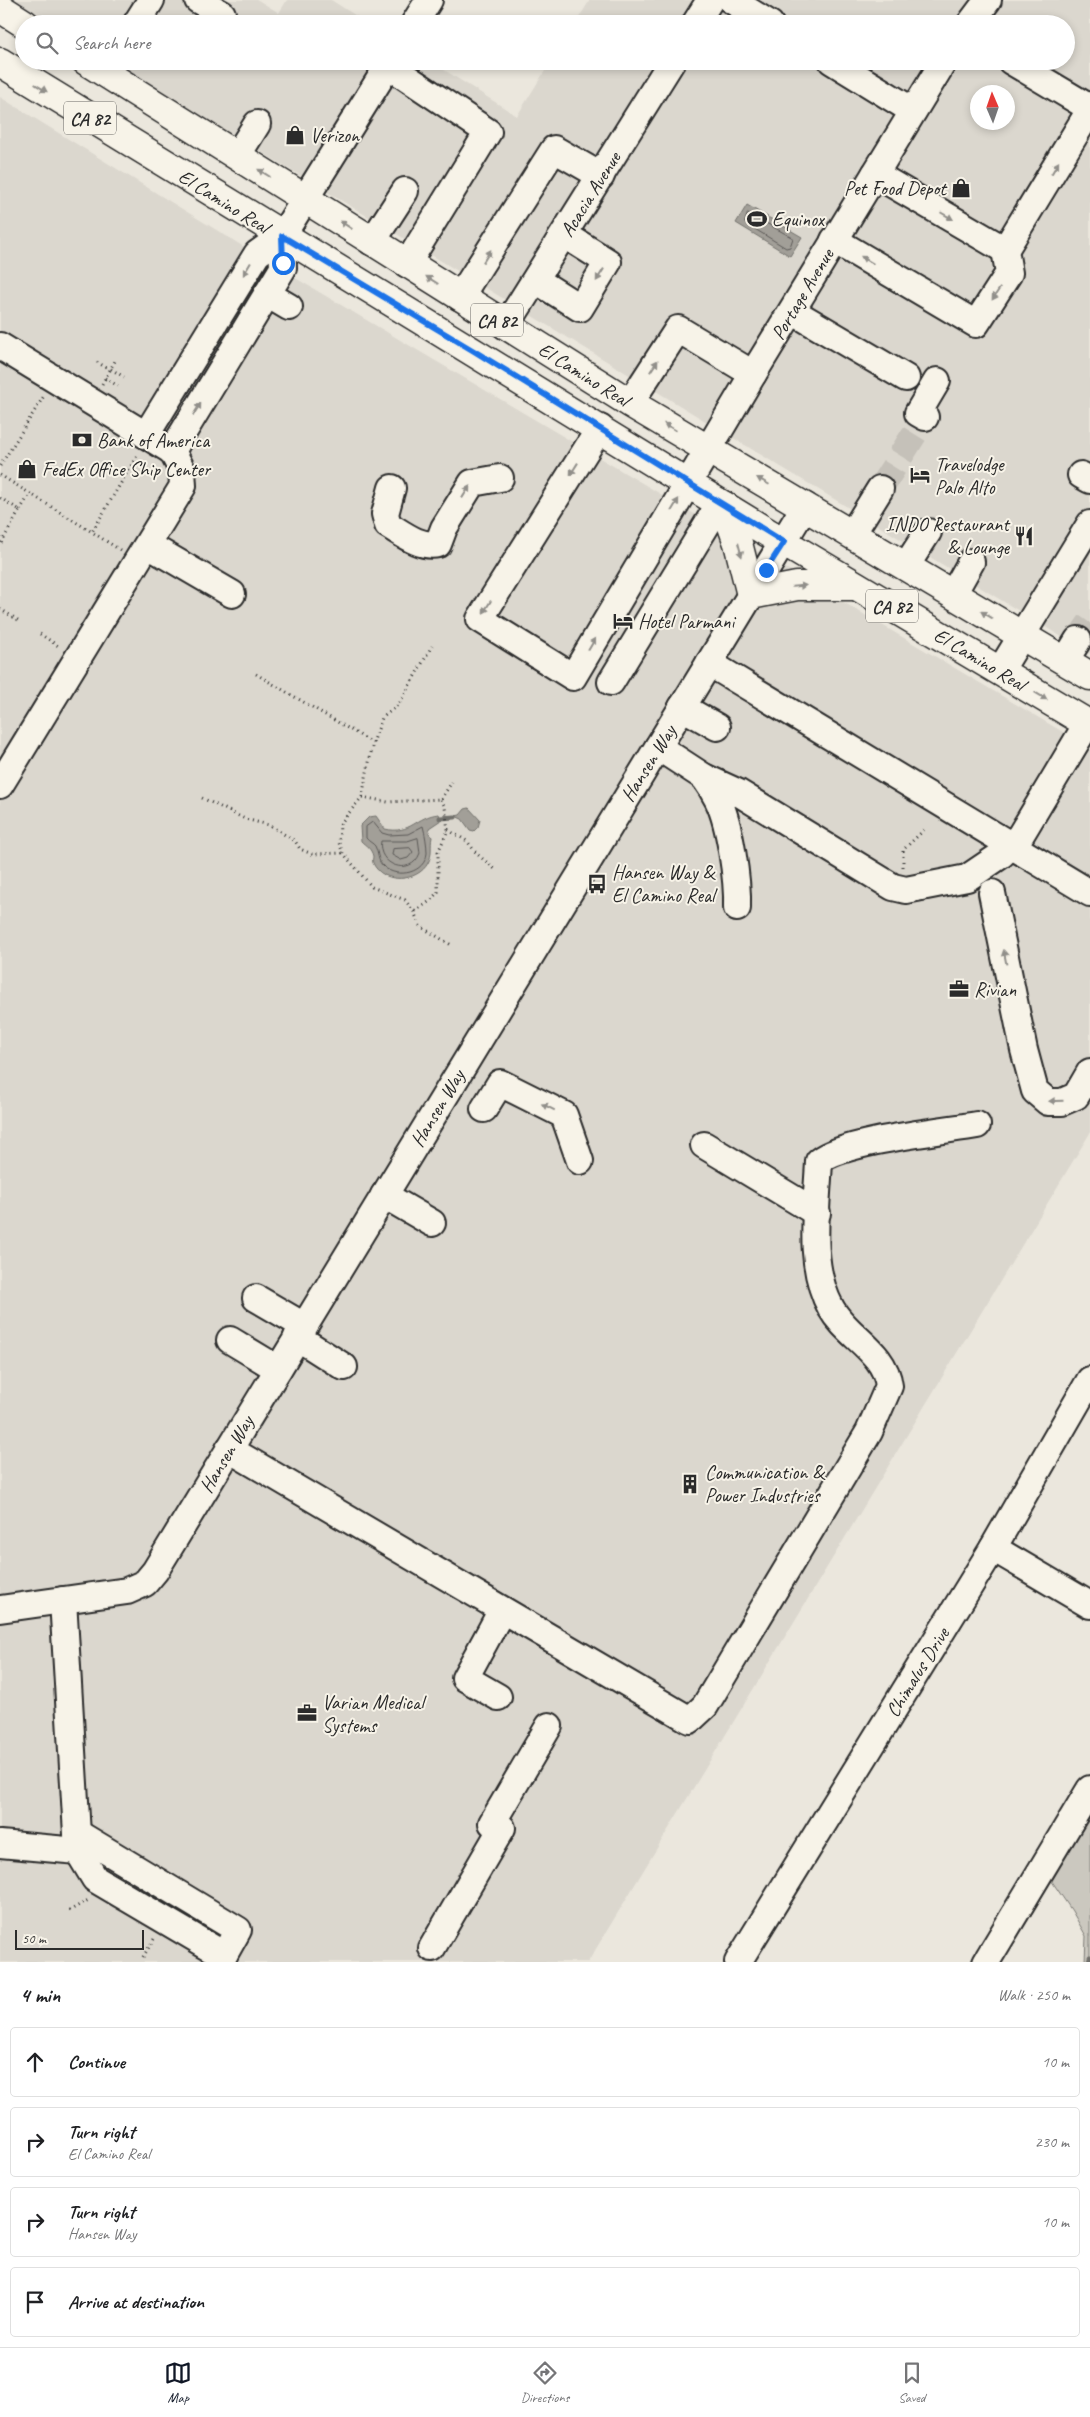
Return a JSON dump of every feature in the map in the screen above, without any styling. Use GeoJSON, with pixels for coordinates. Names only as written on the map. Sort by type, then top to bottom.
{"type":"FeatureCollection","features":[{"type":"Feature","properties":{"kind":"main road"},"geometry":{"type":"LineString","coordinates":[[0,8],[15,18]]}},
{"type":"Feature","properties":{"kind":"main road","name":"El Camino Real"},"geometry":{"type":"LineString","coordinates":[[0,62],[784,542],[1089,724]]}},
{"type":"Feature","properties":{"kind":"main road","name":"El Camino Real"},"geometry":{"type":"LineString","coordinates":[[108,70],[237,156],[630,403],[1022,635],[1072,651],[1090,676]]}},
{"type":"Feature","properties":{"kind":"main road"},"geometry":{"type":"LineString","coordinates":[[722,504],[738,543],[751,595],[797,586],[859,586]]}},
{"type":"Feature","properties":{"kind":"street"},"geometry":{"type":"LineString","coordinates":[[142,15],[151,0]]}},
{"type":"Feature","properties":{"kind":"street"},"geometry":{"type":"LineString","coordinates":[[198,0],[222,14]]}},
{"type":"Feature","properties":{"kind":"street"},"geometry":{"type":"LineString","coordinates":[[420,15],[429,0]]}},
{"type":"Feature","properties":{"kind":"street"},"geometry":{"type":"LineString","coordinates":[[701,15],[710,0]]}},
{"type":"Feature","properties":{"kind":"street"},"geometry":{"type":"LineString","coordinates":[[731,0],[755,15]]}},
{"type":"Feature","properties":{"kind":"street"},"geometry":{"type":"LineString","coordinates":[[977,15],[988,0]]}},
{"type":"Feature","properties":{"kind":"street"},"geometry":{"type":"LineString","coordinates":[[147,436],[257,254],[282,236],[384,70]]}},
{"type":"Feature","properties":{"kind":"street"},"geometry":{"type":"LineString","coordinates":[[398,70],[488,132],[407,264]]}},
{"type":"Feature","properties":{"kind":"street","name":"Acacia Avenue"},"geometry":{"type":"LineString","coordinates":[[506,326],[666,70]]}},
{"type":"Feature","properties":{"kind":"street"},"geometry":{"type":"LineString","coordinates":[[847,70],[913,111]]}},
{"type":"Feature","properties":{"kind":"street","name":"Portage Avenue"},"geometry":{"type":"LineString","coordinates":[[600,428],[480,619],[573,677],[753,374],[938,70]]}},
{"type":"Feature","properties":{"kind":"street"},"geometry":{"type":"LineString","coordinates":[[834,240],[976,324],[1009,273],[1005,250],[1088,117],[1024,70]]}},
{"type":"Feature","properties":{"kind":"street"},"geometry":{"type":"LineString","coordinates":[[237,156],[257,124]]}},
{"type":"Feature","properties":{"kind":"street"},"geometry":{"type":"LineString","coordinates":[[460,297],[554,149],[601,176]]}},
{"type":"Feature","properties":{"kind":"street"},"geometry":{"type":"LineString","coordinates":[[875,174],[1005,250]]}},
{"type":"Feature","properties":{"kind":"street"},"geometry":{"type":"LineString","coordinates":[[372,242],[405,191]]}},
{"type":"Feature","properties":{"kind":"street"},"geometry":{"type":"LineString","coordinates":[[536,280],[580,308],[608,262],[564,234]]}},
{"type":"Feature","properties":{"kind":"street"},"geometry":{"type":"LineString","coordinates":[[172,451],[278,301],[283,268],[282,236]]}},
{"type":"Feature","properties":{"kind":"street"},"geometry":{"type":"LineString","coordinates":[[792,311],[906,378]]}},
{"type":"Feature","properties":{"kind":"street"},"geometry":{"type":"LineString","coordinates":[[630,403],[678,329],[753,374]]}},
{"type":"Feature","properties":{"kind":"street"},"geometry":{"type":"LineString","coordinates":[[0,346],[172,451],[182,470],[183,486],[0,784]]}},
{"type":"Feature","properties":{"kind":"street"},"geometry":{"type":"LineString","coordinates":[[925,417],[918,412],[937,381]]}},
{"type":"Feature","properties":{"kind":"street"},"geometry":{"type":"LineString","coordinates":[[391,493],[384,514],[388,525],[429,546],[438,544],[444,528],[472,483],[500,478]]}},
{"type":"Feature","properties":{"kind":"street"},"geometry":{"type":"LineString","coordinates":[[852,534],[880,490]]}},
{"type":"Feature","properties":{"kind":"street"},"geometry":{"type":"LineString","coordinates":[[611,682],[722,504]]}},
{"type":"Feature","properties":{"kind":"street","name":"Hansen Way"},"geometry":{"type":"LineString","coordinates":[[0,1609],[128,1591],[137,1588],[150,1578],[805,506]]}},
{"type":"Feature","properties":{"kind":"street"},"geometry":{"type":"LineString","coordinates":[[1000,671],[1090,524]]}},
{"type":"Feature","properties":{"kind":"street"},"geometry":{"type":"LineString","coordinates":[[906,566],[928,532]]}},
{"type":"Feature","properties":{"kind":"street"},"geometry":{"type":"LineString","coordinates":[[142,553],[232,594]]}},
{"type":"Feature","properties":{"kind":"street"},"geometry":{"type":"LineString","coordinates":[[953,594],[971,562]]}},
{"type":"Feature","properties":{"kind":"street"},"geometry":{"type":"LineString","coordinates":[[709,663],[1090,893]]}},
{"type":"Feature","properties":{"kind":"street"},"geometry":{"type":"LineString","coordinates":[[682,707],[717,727]]}},
{"type":"Feature","properties":{"kind":"street"},"geometry":{"type":"LineString","coordinates":[[658,748],[704,777],[739,793],[893,887],[906,890],[967,878],[1011,846],[1020,836],[1089,724]]}},
{"type":"Feature","properties":{"kind":"street"},"geometry":{"type":"LineString","coordinates":[[704,777],[718,800],[725,817],[738,890],[737,908]]}},
{"type":"Feature","properties":{"kind":"street"},"geometry":{"type":"LineString","coordinates":[[992,892],[1035,1091],[1048,1102],[1062,1102],[1076,1096],[1090,1072]]}},
{"type":"Feature","properties":{"kind":"street"},"geometry":{"type":"LineString","coordinates":[[448,1089],[491,1112],[500,1083],[564,1115],[580,1161]]}},
{"type":"Feature","properties":{"kind":"street"},"geometry":{"type":"LineString","coordinates":[[229,1449],[690,1720],[706,1706],[869,1432],[889,1386],[882,1363],[840,1322],[830,1307],[820,1281],[815,1254],[819,1160],[827,1154],[851,1147],[977,1125]]}},
{"type":"Feature","properties":{"kind":"street"},"geometry":{"type":"LineString","coordinates":[[704,1145],[817,1213]]}},
{"type":"Feature","properties":{"kind":"street"},"geometry":{"type":"LineString","coordinates":[[384,1195],[432,1223]]}},
{"type":"Feature","properties":{"kind":"street"},"geometry":{"type":"LineString","coordinates":[[256,1298],[344,1367]]}},
{"type":"Feature","properties":{"kind":"street"},"geometry":{"type":"LineString","coordinates":[[230,1340],[278,1369]]}},
{"type":"Feature","properties":{"kind":"street","name":"Chimalus Drive"},"geometry":{"type":"LineString","coordinates":[[738,1962],[993,1548],[1090,1380]]}},
{"type":"Feature","properties":{"kind":"street"},"geometry":{"type":"LineString","coordinates":[[993,1548],[1090,1605]]}},
{"type":"Feature","properties":{"kind":"street"},"geometry":{"type":"LineString","coordinates":[[63,1600],[78,1842]]}},
{"type":"Feature","properties":{"kind":"street"},"geometry":{"type":"LineString","coordinates":[[498,1697],[465,1678],[502,1610]]}},
{"type":"Feature","properties":{"kind":"street"},"geometry":{"type":"LineString","coordinates":[[432,1948],[502,1828],[492,1823],[549,1726]]}},
{"type":"Feature","properties":{"kind":"street"},"geometry":{"type":"LineString","coordinates":[[986,1962],[1090,1789]]}},
{"type":"Feature","properties":{"kind":"street"},"geometry":{"type":"LineString","coordinates":[[0,1844],[78,1842],[238,1930],[222,1958]]}},
{"type":"Feature","properties":{"kind":"path"},"geometry":{"type":"LineString","coordinates":[[100,387],[115,361]]}},
{"type":"Feature","properties":{"kind":"path"},"geometry":{"type":"LineString","coordinates":[[97,362],[124,377]]}},
{"type":"Feature","properties":{"kind":"path"},"geometry":{"type":"LineString","coordinates":[[105,378],[118,386]]}},
{"type":"Feature","properties":{"kind":"path"},"geometry":{"type":"LineString","coordinates":[[0,466],[54,379]]}},
{"type":"Feature","properties":{"kind":"path"},"geometry":{"type":"LineString","coordinates":[[92,532],[147,436]]}},
{"type":"Feature","properties":{"kind":"path"},"geometry":{"type":"LineString","coordinates":[[0,475],[92,532],[142,553]]}},
{"type":"Feature","properties":{"kind":"path"},"geometry":{"type":"LineString","coordinates":[[0,545],[30,494]]}},
{"type":"Feature","properties":{"kind":"path"},"geometry":{"type":"LineString","coordinates":[[0,498],[20,510]]}},
{"type":"Feature","properties":{"kind":"path"},"geometry":{"type":"LineString","coordinates":[[0,608],[18,620]]}},
{"type":"Feature","properties":{"kind":"path"},"geometry":{"type":"LineString","coordinates":[[432,646],[399,704],[382,718],[373,743],[362,797],[340,824],[339,843],[343,853],[372,887],[405,900],[414,912],[420,926],[453,946]]}},
{"type":"Feature","properties":{"kind":"path"},"geometry":{"type":"LineString","coordinates":[[256,674],[373,743]]}},
{"type":"Feature","properties":{"kind":"path"},"geometry":{"type":"LineString","coordinates":[[441,799],[452,782]]}},
{"type":"Feature","properties":{"kind":"path"},"geometry":{"type":"LineString","coordinates":[[362,797],[388,802],[441,799]]}},
{"type":"Feature","properties":{"kind":"path"},"geometry":{"type":"LineString","coordinates":[[202,798],[246,819],[269,825],[295,841],[300,848],[312,854],[343,853]]}},
{"type":"Feature","properties":{"kind":"path"},"geometry":{"type":"LineString","coordinates":[[414,912],[430,901],[438,892],[438,852],[448,830],[445,807],[441,799]]}},
{"type":"Feature","properties":{"kind":"path"},"geometry":{"type":"LineString","coordinates":[[906,890],[903,850],[926,828]]}},
{"type":"Feature","properties":{"kind":"path"},"geometry":{"type":"LineString","coordinates":[[448,830],[467,841],[477,854],[496,870]]}},
{"type":"Feature","properties":{"kind":"path"},"geometry":{"type":"LineString","coordinates":[[69,1911],[90,1900],[92,1896]]}},
{"type":"Feature","properties":{"kind":"path"},"geometry":{"type":"LineString","coordinates":[[143,1957],[158,1932]]}},
{"type":"Feature","properties":{"kind":"shaded area"},"geometry":{"type":"Polygon","coordinates":[[[10,0],[258,0],[279,13],[287,0],[331,0],[355,15],[34,15],[10,0]]]}},
{"type":"Feature","properties":{"kind":"shaded area"},"geometry":{"type":"Polygon","coordinates":[[[590,0],[1090,0],[1090,654],[126,70],[444,70],[517,116],[545,70],[1075,70],[1075,15],[581,15],[590,0]]]}},
{"type":"Feature","properties":{"kind":"shaded area"},"geometry":{"type":"Polygon","coordinates":[[[0,97],[270,263],[1090,748],[1090,1133],[588,1962],[0,1962],[0,97]]]}},
{"type":"Feature","properties":{"kind":"shaded area"},"geometry":{"type":"Polygon","coordinates":[[[1090,1802],[1090,1962],[1085,1962],[1086,1936],[1047,1874],[1090,1802]]]}},
{"type":"Feature","properties":{"kind":"water"},"geometry":{"type":"Polygon","coordinates":[[[747,205],[802,237],[790,256],[736,223],[747,205]]]}},
{"type":"Feature","properties":{"kind":"water"},"geometry":{"type":"Polygon","coordinates":[[[469,808],[480,820],[478,827],[474,831],[470,830],[462,819],[455,816],[460,815],[465,809],[469,808]]]}},
{"type":"Feature","properties":{"kind":"water"},"geometry":{"type":"Polygon","coordinates":[[[439,814],[441,820],[429,828],[429,833],[432,837],[430,860],[423,869],[417,874],[400,878],[392,878],[378,870],[373,862],[371,851],[361,841],[360,826],[369,817],[376,816],[385,829],[394,830],[407,827],[431,815],[439,814]]]}},
{"type":"Feature","properties":{"kind":"waterway"},"geometry":{"type":"LineString","coordinates":[[440,818],[455,817]]}},
{"type":"Feature","properties":{"kind":"waterway"},"geometry":{"type":"LineString","coordinates":[[1089,1962],[1090,1957]]}},
{"type":"Feature","properties":{"kind":"tunnel"},"geometry":{"type":"LineString","coordinates":[[880,489],[925,417]]}},
{"type":"Feature","properties":{"kind":"tunnel"},"geometry":{"type":"LineString","coordinates":[[1078,640],[1090,623]]}},
{"type":"Feature","properties":{"kind":"place","name":"Verizon"},"geometry":{"type":"Point","coordinates":[295,135]}},
{"type":"Feature","properties":{"kind":"place","name":"Pet Food Depot"},"geometry":{"type":"Point","coordinates":[961,188]}},
{"type":"Feature","properties":{"kind":"place","name":"Equinox"},"geometry":{"type":"Point","coordinates":[757,219]}},
{"type":"Feature","properties":{"kind":"place","name":"Bank of America"},"geometry":{"type":"Point","coordinates":[82,440]}},
{"type":"Feature","properties":{"kind":"place","name":"FedEx Office Ship Center"},"geometry":{"type":"Point","coordinates":[27,469]}},
{"type":"Feature","properties":{"kind":"place","name":"Travelodge Palo Alto"},"geometry":{"type":"Point","coordinates":[920,475]}},
{"type":"Feature","properties":{"kind":"place","name":"INDO Restaurant & Lounge"},"geometry":{"type":"Point","coordinates":[1024,536]}},
{"type":"Feature","properties":{"kind":"place","name":"Hotel Parmani"},"geometry":{"type":"Point","coordinates":[623,621]}},
{"type":"Feature","properties":{"kind":"place","name":"Hansen Way & El Camino Real"},"geometry":{"type":"Point","coordinates":[597,884]}},
{"type":"Feature","properties":{"kind":"place","name":"Rivian"},"geometry":{"type":"Point","coordinates":[959,989]}},
{"type":"Feature","properties":{"kind":"place","name":"Communication & Power Industries"},"geometry":{"type":"Point","coordinates":[690,1484]}},
{"type":"Feature","properties":{"kind":"place","name":"Varian Medical Systems"},"geometry":{"type":"Point","coordinates":[307,1713]}},
{"type":"Feature","properties":{"kind":"route"},"geometry":{"type":"LineString","coordinates":[[283,263],[282,236],[474,351],[784,542],[766,570]]}}]}
